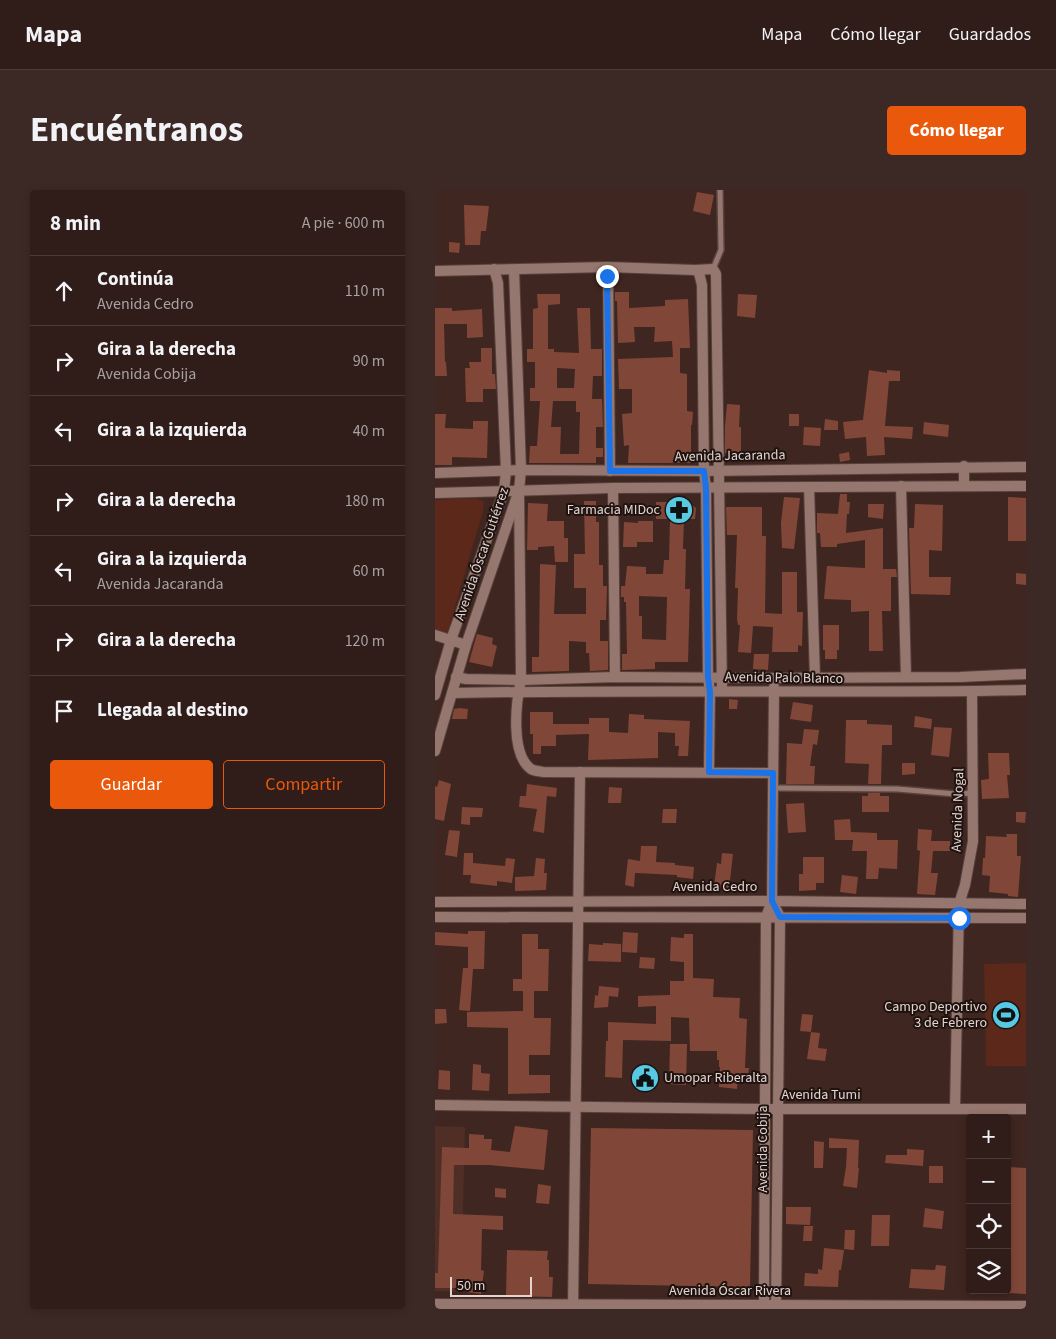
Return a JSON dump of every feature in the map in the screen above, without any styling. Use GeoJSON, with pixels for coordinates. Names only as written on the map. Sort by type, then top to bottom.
{"type":"FeatureCollection","features":[{"type":"Feature","properties":{"kind":"street"},"geometry":{"type":"LineString","coordinates":[[608,267],[610,471]]}},
{"type":"Feature","properties":{"kind":"street"},"geometry":{"type":"LineString","coordinates":[[435,271],[608,267],[714,271],[722,690]]}},
{"type":"Feature","properties":{"kind":"street","name":"Avenida Óscar Gutiérrez"},"geometry":{"type":"LineString","coordinates":[[435,695],[451,640],[504,491],[506,471],[498,283],[494,269]]}},
{"type":"Feature","properties":{"kind":"street","name":"Avenida Óscar Gutiérrez"},"geometry":{"type":"LineString","coordinates":[[435,751],[466,645],[519,490],[521,470],[514,270]]}},
{"type":"Feature","properties":{"kind":"street"},"geometry":{"type":"LineString","coordinates":[[695,270],[699,273],[702,285],[708,677],[710,692],[709,772]]}},
{"type":"Feature","properties":{"kind":"street"},"geometry":{"type":"LineString","coordinates":[[963,486],[964,466]]}},
{"type":"Feature","properties":{"kind":"street","name":"Avenida Jacaranda"},"geometry":{"type":"LineString","coordinates":[[435,473],[521,470],[719,471],[964,466],[1026,467]]}},
{"type":"Feature","properties":{"kind":"street"},"geometry":{"type":"LineString","coordinates":[[901,486],[906,677]]}},
{"type":"Feature","properties":{"kind":"street"},"geometry":{"type":"LineString","coordinates":[[435,493],[613,488],[1026,486]]}},
{"type":"Feature","properties":{"kind":"street"},"geometry":{"type":"LineString","coordinates":[[809,487],[815,678]]}},
{"type":"Feature","properties":{"kind":"street"},"geometry":{"type":"LineString","coordinates":[[613,488],[615,677]]}},
{"type":"Feature","properties":{"kind":"street"},"geometry":{"type":"LineString","coordinates":[[519,490],[521,680],[518,692],[517,741],[523,759],[532,769],[543,772],[773,773]]}},
{"type":"Feature","properties":{"kind":"street"},"geometry":{"type":"LineString","coordinates":[[435,635],[466,645]]}},
{"type":"Feature","properties":{"kind":"street","name":"Avenida Palo Blanco"},"geometry":{"type":"LineString","coordinates":[[456,677],[465,679],[521,680],[615,677],[815,678],[1026,674]]}},
{"type":"Feature","properties":{"kind":"street","name":"Avenida Cobija"},"geometry":{"type":"LineString","coordinates":[[764,1307],[766,917],[772,901],[773,678]]}},
{"type":"Feature","properties":{"kind":"street","name":"Avenida Palo Blanco"},"geometry":{"type":"LineString","coordinates":[[452,693],[710,692],[722,690],[814,693],[1026,690]]}},
{"type":"Feature","properties":{"kind":"street","name":"Avenida Nogal"},"geometry":{"type":"LineString","coordinates":[[955,1109],[959,904],[965,885],[973,841],[972,691]]}},
{"type":"Feature","properties":{"kind":"street"},"geometry":{"type":"LineString","coordinates":[[573,1307],[580,772]]}},
{"type":"Feature","properties":{"kind":"street","name":"Avenida Cobija"},"geometry":{"type":"LineString","coordinates":[[772,901],[780,917],[776,1307]]}},
{"type":"Feature","properties":{"kind":"street","name":"Avenida Cedro"},"geometry":{"type":"LineString","coordinates":[[435,902],[772,901],[1026,904]]}},
{"type":"Feature","properties":{"kind":"street"},"geometry":{"type":"LineString","coordinates":[[435,917],[1026,918]]}},
{"type":"Feature","properties":{"kind":"street","name":"Avenida Tumi"},"geometry":{"type":"LineString","coordinates":[[435,1105],[576,1108],[1026,1109]]}},
{"type":"Feature","properties":{"kind":"street","name":"Avenida Óscar Rivera"},"geometry":{"type":"LineString","coordinates":[[435,1304],[573,1307],[1026,1306]]}},
{"type":"Feature","properties":{"kind":"lane"},"geometry":{"type":"LineString","coordinates":[[714,271],[721,250],[720,190]]}},
{"type":"Feature","properties":{"kind":"lane"},"geometry":{"type":"LineString","coordinates":[[774,788],[897,789],[956,794],[973,793]]}},
{"type":"Feature","properties":{"kind":"shaded area"},"geometry":{"type":"Polygon","coordinates":[[[476,498],[484,502],[483,511],[448,631],[442,633],[435,631],[435,500],[476,498]]]}},
{"type":"Feature","properties":{"kind":"shaded area","name":"Campo Deportivo 3 de Febrero"},"geometry":{"type":"Polygon","coordinates":[[[1026,963],[1026,1066],[986,1066],[984,964],[1026,963]]]}},
{"type":"Feature","properties":{"kind":"shaded area"},"geometry":{"type":"Polygon","coordinates":[[[435,1126],[465,1127],[461,1292],[435,1291],[435,1126]]]}},
{"type":"Feature","properties":{"kind":"building"},"geometry":{"type":"Polygon","coordinates":[[[697,192],[714,195],[710,215],[693,211],[697,192]]]}},
{"type":"Feature","properties":{"kind":"building"},"geometry":{"type":"Polygon","coordinates":[[[464,205],[489,206],[486,231],[481,231],[480,245],[465,245],[464,205]]]}},
{"type":"Feature","properties":{"kind":"building"},"geometry":{"type":"Polygon","coordinates":[[[449,242],[460,243],[459,253],[449,252],[449,242]]]}},
{"type":"Feature","properties":{"kind":"building"},"geometry":{"type":"Polygon","coordinates":[[[615,292],[629,292],[629,308],[665,306],[665,300],[688,299],[690,348],[680,348],[680,373],[687,374],[687,411],[693,412],[691,463],[628,463],[629,445],[624,446],[622,414],[632,413],[632,389],[619,389],[618,359],[673,357],[672,341],[654,342],[655,327],[634,327],[635,342],[618,343],[615,292]]]}},
{"type":"Feature","properties":{"kind":"building"},"geometry":{"type":"Polygon","coordinates":[[[537,294],[560,294],[560,304],[548,305],[548,349],[554,349],[554,352],[579,353],[577,308],[590,308],[591,349],[602,349],[602,376],[593,376],[592,399],[602,399],[603,427],[596,427],[596,448],[603,448],[603,457],[596,457],[596,463],[529,463],[530,446],[537,446],[540,401],[530,401],[530,388],[535,388],[535,362],[527,362],[527,349],[533,349],[533,309],[538,308],[537,294]],[[557,368],[557,388],[574,388],[575,369],[557,368]],[[553,401],[551,427],[561,427],[560,454],[579,454],[580,412],[576,412],[576,401],[553,401]]]}},
{"type":"Feature","properties":{"kind":"building"},"geometry":{"type":"Polygon","coordinates":[[[738,294],[757,295],[755,318],[737,316],[738,294]]]}},
{"type":"Feature","properties":{"kind":"building"},"geometry":{"type":"Polygon","coordinates":[[[435,308],[452,308],[452,311],[482,309],[483,337],[467,338],[467,324],[444,324],[447,376],[435,376],[435,308]]]}},
{"type":"Feature","properties":{"kind":"building"},"geometry":{"type":"Polygon","coordinates":[[[481,348],[492,348],[492,374],[495,374],[496,389],[483,389],[483,402],[466,402],[465,368],[470,368],[469,362],[481,362],[481,348]]]}},
{"type":"Feature","properties":{"kind":"building"},"geometry":{"type":"Polygon","coordinates":[[[869,370],[887,373],[887,370],[900,371],[900,381],[889,381],[885,426],[913,427],[912,439],[884,437],[885,455],[867,456],[866,437],[845,439],[843,422],[863,420],[869,370]]]}},
{"type":"Feature","properties":{"kind":"building"},"geometry":{"type":"Polygon","coordinates":[[[727,404],[740,405],[741,453],[725,453],[727,404]]]}},
{"type":"Feature","properties":{"kind":"building"},"geometry":{"type":"Polygon","coordinates":[[[435,414],[446,414],[445,428],[473,429],[473,421],[488,421],[487,458],[452,457],[452,465],[435,465],[435,414]]]}},
{"type":"Feature","properties":{"kind":"building"},"geometry":{"type":"Polygon","coordinates":[[[789,414],[799,414],[799,426],[789,426],[789,414]]]}},
{"type":"Feature","properties":{"kind":"building"},"geometry":{"type":"Polygon","coordinates":[[[825,419],[838,421],[838,430],[824,430],[825,419]]]}},
{"type":"Feature","properties":{"kind":"building"},"geometry":{"type":"Polygon","coordinates":[[[924,422],[949,425],[948,437],[923,434],[924,422]]]}},
{"type":"Feature","properties":{"kind":"building"},"geometry":{"type":"Polygon","coordinates":[[[804,427],[821,428],[820,446],[803,445],[804,427]]]}},
{"type":"Feature","properties":{"kind":"building"},"geometry":{"type":"Polygon","coordinates":[[[849,452],[850,460],[840,462],[839,454],[849,452]]]}},
{"type":"Feature","properties":{"kind":"building"},"geometry":{"type":"Polygon","coordinates":[[[840,494],[847,494],[847,502],[850,502],[846,533],[883,528],[883,569],[896,569],[897,577],[891,577],[891,611],[882,611],[883,651],[869,651],[869,611],[851,612],[851,600],[824,599],[827,566],[865,568],[865,540],[837,544],[837,547],[821,547],[820,533],[817,533],[817,513],[838,514],[840,494]]]}},
{"type":"Feature","properties":{"kind":"building"},"geometry":{"type":"Polygon","coordinates":[[[784,497],[800,498],[794,549],[782,548],[781,523],[784,497]]]}},
{"type":"Feature","properties":{"kind":"building"},"geometry":{"type":"Polygon","coordinates":[[[1008,497],[1026,498],[1026,541],[1008,541],[1008,497]]]}},
{"type":"Feature","properties":{"kind":"building"},"geometry":{"type":"Polygon","coordinates":[[[584,501],[596,501],[596,522],[599,522],[599,565],[603,565],[603,586],[607,586],[606,620],[600,620],[600,641],[608,641],[608,670],[590,671],[589,653],[586,653],[586,642],[569,641],[569,671],[532,672],[532,657],[539,657],[540,564],[556,565],[554,614],[586,614],[586,588],[574,588],[574,554],[585,554],[584,501]]]}},
{"type":"Feature","properties":{"kind":"building"},"geometry":{"type":"Polygon","coordinates":[[[656,502],[688,502],[696,508],[695,519],[684,519],[683,549],[686,549],[685,589],[690,589],[688,662],[655,662],[655,669],[622,670],[622,654],[627,654],[626,602],[624,602],[624,597],[621,597],[621,586],[625,586],[627,566],[646,567],[646,574],[663,574],[664,560],[669,560],[670,519],[656,519],[656,502]],[[639,596],[639,616],[642,616],[642,639],[666,640],[667,597],[639,596]]]}},
{"type":"Feature","properties":{"kind":"building"},"geometry":{"type":"Polygon","coordinates":[[[528,503],[548,504],[547,521],[564,521],[564,538],[568,538],[568,562],[555,562],[554,546],[538,547],[538,550],[527,550],[528,503]]]}},
{"type":"Feature","properties":{"kind":"building"},"geometry":{"type":"Polygon","coordinates":[[[868,504],[884,504],[883,519],[868,517],[868,504]]]}},
{"type":"Feature","properties":{"kind":"building"},"geometry":{"type":"Polygon","coordinates":[[[915,504],[943,505],[942,551],[929,550],[929,577],[951,577],[950,595],[911,594],[909,528],[914,528],[915,504]]]}},
{"type":"Feature","properties":{"kind":"building"},"geometry":{"type":"Polygon","coordinates":[[[726,507],[762,507],[762,536],[766,536],[765,613],[782,614],[782,572],[797,572],[797,612],[803,612],[802,646],[798,645],[798,652],[772,652],[773,627],[753,626],[751,653],[738,652],[740,625],[738,625],[737,619],[738,588],[735,588],[737,535],[727,535],[726,507]]]}},
{"type":"Feature","properties":{"kind":"building"},"geometry":{"type":"Polygon","coordinates":[[[638,521],[653,521],[653,542],[637,542],[637,547],[623,547],[624,522],[638,523],[638,521]]]}},
{"type":"Feature","properties":{"kind":"building"},"geometry":{"type":"Polygon","coordinates":[[[1016,573],[1026,574],[1026,585],[1016,584],[1016,573]]]}},
{"type":"Feature","properties":{"kind":"building"},"geometry":{"type":"Polygon","coordinates":[[[823,625],[839,625],[837,659],[825,659],[823,625]]]}},
{"type":"Feature","properties":{"kind":"building"},"geometry":{"type":"Polygon","coordinates":[[[477,634],[493,638],[492,644],[497,646],[492,667],[469,662],[477,634]]]}},
{"type":"Feature","properties":{"kind":"building"},"geometry":{"type":"Polygon","coordinates":[[[754,654],[769,654],[768,670],[753,669],[754,654]]]}},
{"type":"Feature","properties":{"kind":"building"},"geometry":{"type":"Polygon","coordinates":[[[729,699],[738,700],[737,709],[729,709],[729,699]]]}},
{"type":"Feature","properties":{"kind":"building"},"geometry":{"type":"Polygon","coordinates":[[[793,702],[813,705],[811,722],[790,719],[793,702]]]}},
{"type":"Feature","properties":{"kind":"building"},"geometry":{"type":"Polygon","coordinates":[[[454,709],[468,709],[467,719],[452,719],[454,709]]]}},
{"type":"Feature","properties":{"kind":"building"},"geometry":{"type":"Polygon","coordinates":[[[530,712],[553,712],[553,724],[589,724],[589,718],[609,718],[609,732],[628,733],[629,714],[644,715],[644,719],[690,721],[688,756],[678,756],[679,746],[675,746],[675,733],[658,732],[658,758],[588,760],[589,734],[556,735],[556,746],[541,746],[541,754],[533,754],[533,734],[530,734],[530,712]]]}},
{"type":"Feature","properties":{"kind":"building"},"geometry":{"type":"Polygon","coordinates":[[[915,716],[932,719],[931,729],[914,727],[915,716]]]}},
{"type":"Feature","properties":{"kind":"building"},"geometry":{"type":"Polygon","coordinates":[[[846,720],[867,720],[867,724],[892,725],[892,745],[882,745],[881,784],[868,784],[869,764],[845,763],[846,720]]]}},
{"type":"Feature","properties":{"kind":"building"},"geometry":{"type":"Polygon","coordinates":[[[934,727],[952,728],[949,757],[931,755],[934,727]]]}},
{"type":"Feature","properties":{"kind":"building"},"geometry":{"type":"Polygon","coordinates":[[[804,729],[819,730],[817,745],[813,744],[810,766],[815,766],[814,784],[786,784],[787,743],[802,744],[804,729]]]}},
{"type":"Feature","properties":{"kind":"building"},"geometry":{"type":"Polygon","coordinates":[[[988,753],[1009,753],[1010,775],[1007,775],[1009,798],[982,799],[981,780],[989,779],[988,753]]]}},
{"type":"Feature","properties":{"kind":"building"},"geometry":{"type":"Polygon","coordinates":[[[902,763],[915,763],[915,774],[902,775],[902,763]]]}},
{"type":"Feature","properties":{"kind":"building"},"geometry":{"type":"Polygon","coordinates":[[[439,780],[451,784],[444,821],[435,819],[435,786],[437,787],[439,780]]]}},
{"type":"Feature","properties":{"kind":"building"},"geometry":{"type":"Polygon","coordinates":[[[527,784],[557,788],[556,797],[547,796],[544,833],[533,831],[537,809],[519,807],[520,796],[526,796],[527,784]]]}},
{"type":"Feature","properties":{"kind":"building"},"geometry":{"type":"Polygon","coordinates":[[[609,787],[622,788],[621,803],[608,803],[609,787]]]}},
{"type":"Feature","properties":{"kind":"building"},"geometry":{"type":"Polygon","coordinates":[[[868,793],[880,793],[880,796],[889,796],[889,812],[862,812],[862,796],[868,796],[868,793]]]}},
{"type":"Feature","properties":{"kind":"building"},"geometry":{"type":"Polygon","coordinates":[[[804,803],[806,832],[788,833],[786,804],[804,803]]]}},
{"type":"Feature","properties":{"kind":"building"},"geometry":{"type":"Polygon","coordinates":[[[462,807],[483,808],[482,817],[470,817],[470,825],[461,824],[462,807]]]}},
{"type":"Feature","properties":{"kind":"building"},"geometry":{"type":"Polygon","coordinates":[[[663,809],[677,809],[676,823],[662,823],[663,809]]]}},
{"type":"Feature","properties":{"kind":"building"},"geometry":{"type":"Polygon","coordinates":[[[1016,812],[1026,812],[1025,823],[1016,822],[1016,812]]]}},
{"type":"Feature","properties":{"kind":"building"},"geometry":{"type":"Polygon","coordinates":[[[850,819],[851,832],[877,833],[877,840],[898,840],[897,869],[879,868],[878,879],[866,879],[867,851],[852,851],[853,840],[835,840],[834,820],[850,819]]]}},
{"type":"Feature","properties":{"kind":"building"},"geometry":{"type":"Polygon","coordinates":[[[918,829],[932,830],[931,841],[950,841],[950,851],[933,851],[931,873],[938,873],[935,895],[917,894],[920,851],[917,850],[918,829]]]}},
{"type":"Feature","properties":{"kind":"building"},"geometry":{"type":"Polygon","coordinates":[[[449,830],[460,831],[457,857],[445,855],[449,830]]]}},
{"type":"Feature","properties":{"kind":"building"},"geometry":{"type":"Polygon","coordinates":[[[1006,834],[1017,834],[1017,856],[1021,856],[1018,897],[989,892],[990,876],[982,875],[986,836],[1007,837],[1006,834]]]}},
{"type":"Feature","properties":{"kind":"building"},"geometry":{"type":"Polygon","coordinates":[[[641,846],[657,846],[656,862],[694,867],[693,879],[677,877],[677,875],[635,873],[634,887],[625,885],[628,859],[640,861],[641,846]]]}},
{"type":"Feature","properties":{"kind":"building"},"geometry":{"type":"Polygon","coordinates":[[[464,853],[473,853],[473,863],[505,866],[506,858],[515,859],[512,883],[497,881],[497,886],[470,883],[471,875],[463,875],[464,853]]]}},
{"type":"Feature","properties":{"kind":"building"},"geometry":{"type":"Polygon","coordinates":[[[722,853],[733,854],[729,889],[714,887],[717,863],[721,864],[722,853]]]}},
{"type":"Feature","properties":{"kind":"building"},"geometry":{"type":"Polygon","coordinates":[[[803,857],[824,857],[824,883],[816,883],[816,890],[799,891],[799,874],[803,874],[803,857]]]}},
{"type":"Feature","properties":{"kind":"building"},"geometry":{"type":"Polygon","coordinates":[[[536,858],[545,859],[544,873],[547,873],[546,890],[515,891],[515,877],[534,876],[536,858]]]}},
{"type":"Feature","properties":{"kind":"building"},"geometry":{"type":"Polygon","coordinates":[[[842,875],[858,877],[856,894],[840,892],[842,875]]]}},
{"type":"Feature","properties":{"kind":"building"},"geometry":{"type":"Polygon","coordinates":[[[468,931],[485,931],[484,969],[473,969],[470,1011],[459,1010],[463,968],[468,968],[468,947],[435,945],[435,932],[468,934],[468,931]]]}},
{"type":"Feature","properties":{"kind":"building"},"geometry":{"type":"Polygon","coordinates":[[[623,932],[638,933],[637,953],[622,952],[623,932]]]}},
{"type":"Feature","properties":{"kind":"building"},"geometry":{"type":"Polygon","coordinates":[[[522,934],[538,934],[538,949],[549,949],[548,991],[534,991],[534,1018],[551,1018],[550,1055],[529,1055],[529,1075],[550,1075],[550,1093],[508,1094],[508,1028],[467,1027],[467,1012],[523,1011],[523,991],[513,991],[513,979],[522,979],[522,934]]]}},
{"type":"Feature","properties":{"kind":"building"},"geometry":{"type":"Polygon","coordinates":[[[684,934],[693,934],[693,978],[714,979],[713,997],[740,998],[739,1018],[747,1019],[745,1068],[749,1068],[748,1077],[738,1076],[737,1089],[719,1087],[720,1067],[719,1060],[717,1060],[717,1051],[690,1051],[689,1018],[671,1017],[671,1041],[623,1040],[622,1078],[605,1077],[608,1022],[656,1024],[656,1006],[638,1007],[638,996],[670,995],[670,981],[684,981],[684,962],[670,961],[671,937],[684,938],[684,934]]]}},
{"type":"Feature","properties":{"kind":"building"},"geometry":{"type":"Polygon","coordinates":[[[603,943],[621,944],[621,962],[588,961],[589,944],[603,945],[603,943]]]}},
{"type":"Feature","properties":{"kind":"building"},"geometry":{"type":"Polygon","coordinates":[[[640,957],[655,958],[654,969],[639,968],[640,957]]]}},
{"type":"Feature","properties":{"kind":"building"},"geometry":{"type":"Polygon","coordinates":[[[599,986],[619,988],[618,997],[609,996],[608,1007],[594,1008],[595,995],[598,996],[599,986]]]}},
{"type":"Feature","properties":{"kind":"building"},"geometry":{"type":"Polygon","coordinates":[[[435,1009],[446,1009],[447,1023],[435,1024],[435,1009]]]}},
{"type":"Feature","properties":{"kind":"building"},"geometry":{"type":"Polygon","coordinates":[[[802,1014],[813,1015],[811,1032],[800,1031],[802,1014]]]}},
{"type":"Feature","properties":{"kind":"building"},"geometry":{"type":"Polygon","coordinates":[[[811,1032],[820,1033],[818,1048],[827,1049],[825,1061],[807,1059],[811,1032]]]}},
{"type":"Feature","properties":{"kind":"building"},"geometry":{"type":"Polygon","coordinates":[[[670,1044],[687,1044],[686,1085],[669,1084],[670,1044]]]}},
{"type":"Feature","properties":{"kind":"building"},"geometry":{"type":"Polygon","coordinates":[[[473,1064],[481,1065],[481,1073],[490,1074],[489,1091],[472,1090],[473,1064]]]}},
{"type":"Feature","properties":{"kind":"building"},"geometry":{"type":"Polygon","coordinates":[[[439,1070],[450,1071],[450,1090],[438,1089],[439,1070]]]}},
{"type":"Feature","properties":{"kind":"building"},"geometry":{"type":"Polygon","coordinates":[[[515,1126],[548,1130],[544,1170],[489,1165],[454,1165],[453,1214],[503,1216],[503,1230],[482,1229],[481,1270],[484,1271],[481,1294],[466,1292],[466,1288],[435,1288],[435,1273],[438,1273],[442,1147],[469,1148],[469,1134],[484,1135],[484,1139],[492,1139],[491,1150],[510,1152],[515,1126]]]}},
{"type":"Feature","properties":{"kind":"building"},"geometry":{"type":"Polygon","coordinates":[[[591,1128],[753,1130],[750,1287],[588,1284],[591,1128]]]}},
{"type":"Feature","properties":{"kind":"building"},"geometry":{"type":"Polygon","coordinates":[[[829,1138],[859,1140],[857,1188],[843,1186],[847,1148],[829,1148],[829,1138]]]}},
{"type":"Feature","properties":{"kind":"building"},"geometry":{"type":"Polygon","coordinates":[[[814,1141],[824,1142],[823,1168],[814,1168],[814,1141]]]}},
{"type":"Feature","properties":{"kind":"building"},"geometry":{"type":"Polygon","coordinates":[[[907,1149],[924,1150],[923,1166],[885,1163],[886,1155],[907,1155],[907,1149]]]}},
{"type":"Feature","properties":{"kind":"building"},"geometry":{"type":"Polygon","coordinates":[[[929,1166],[943,1166],[943,1183],[929,1183],[929,1166]]]}},
{"type":"Feature","properties":{"kind":"building"},"geometry":{"type":"Polygon","coordinates":[[[1011,1167],[1026,1168],[1026,1294],[1011,1293],[1011,1167]]]}},
{"type":"Feature","properties":{"kind":"building"},"geometry":{"type":"Polygon","coordinates":[[[538,1184],[551,1186],[549,1204],[536,1203],[538,1184]]]}},
{"type":"Feature","properties":{"kind":"building"},"geometry":{"type":"Polygon","coordinates":[[[495,1188],[506,1189],[506,1198],[495,1197],[495,1188]]]}},
{"type":"Feature","properties":{"kind":"building"},"geometry":{"type":"Polygon","coordinates":[[[786,1207],[811,1207],[810,1225],[786,1224],[786,1207]]]}},
{"type":"Feature","properties":{"kind":"building"},"geometry":{"type":"Polygon","coordinates":[[[925,1208],[944,1211],[942,1229],[923,1227],[925,1208]]]}},
{"type":"Feature","properties":{"kind":"building"},"geometry":{"type":"Polygon","coordinates":[[[872,1215],[890,1215],[889,1246],[871,1246],[872,1215]]]}},
{"type":"Feature","properties":{"kind":"building"},"geometry":{"type":"Polygon","coordinates":[[[804,1226],[813,1226],[812,1241],[803,1241],[804,1226]]]}},
{"type":"Feature","properties":{"kind":"building"},"geometry":{"type":"Polygon","coordinates":[[[845,1230],[855,1230],[854,1250],[844,1249],[845,1230]]]}},
{"type":"Feature","properties":{"kind":"building"},"geometry":{"type":"Polygon","coordinates":[[[824,1248],[844,1250],[841,1270],[839,1270],[838,1287],[804,1286],[805,1273],[818,1274],[818,1269],[822,1270],[824,1248]]]}},
{"type":"Feature","properties":{"kind":"building"},"geometry":{"type":"Polygon","coordinates":[[[507,1250],[548,1251],[549,1277],[553,1277],[552,1297],[506,1296],[507,1250]]]}},
{"type":"Feature","properties":{"kind":"building"},"geometry":{"type":"Polygon","coordinates":[[[936,1265],[946,1266],[944,1290],[909,1288],[911,1269],[935,1270],[936,1265]]]}},
{"type":"Feature","properties":{"kind":"place","name":"Farmacia MIDoc"},"geometry":{"type":"Point","coordinates":[679,510]}},
{"type":"Feature","properties":{"kind":"place","name":"Campo Deportivo 3 de Febrero"},"geometry":{"type":"Point","coordinates":[1006,1015]}},
{"type":"Feature","properties":{"kind":"place","name":"Umopar Riberalta"},"geometry":{"type":"Point","coordinates":[645,1078]}},
{"type":"Feature","properties":{"kind":"route"},"geometry":{"type":"LineString","coordinates":[[607,276],[610,471],[704,471],[706,488],[708,677],[710,692],[709,772],[773,773],[772,901],[780,917],[959,918]]}}]}
